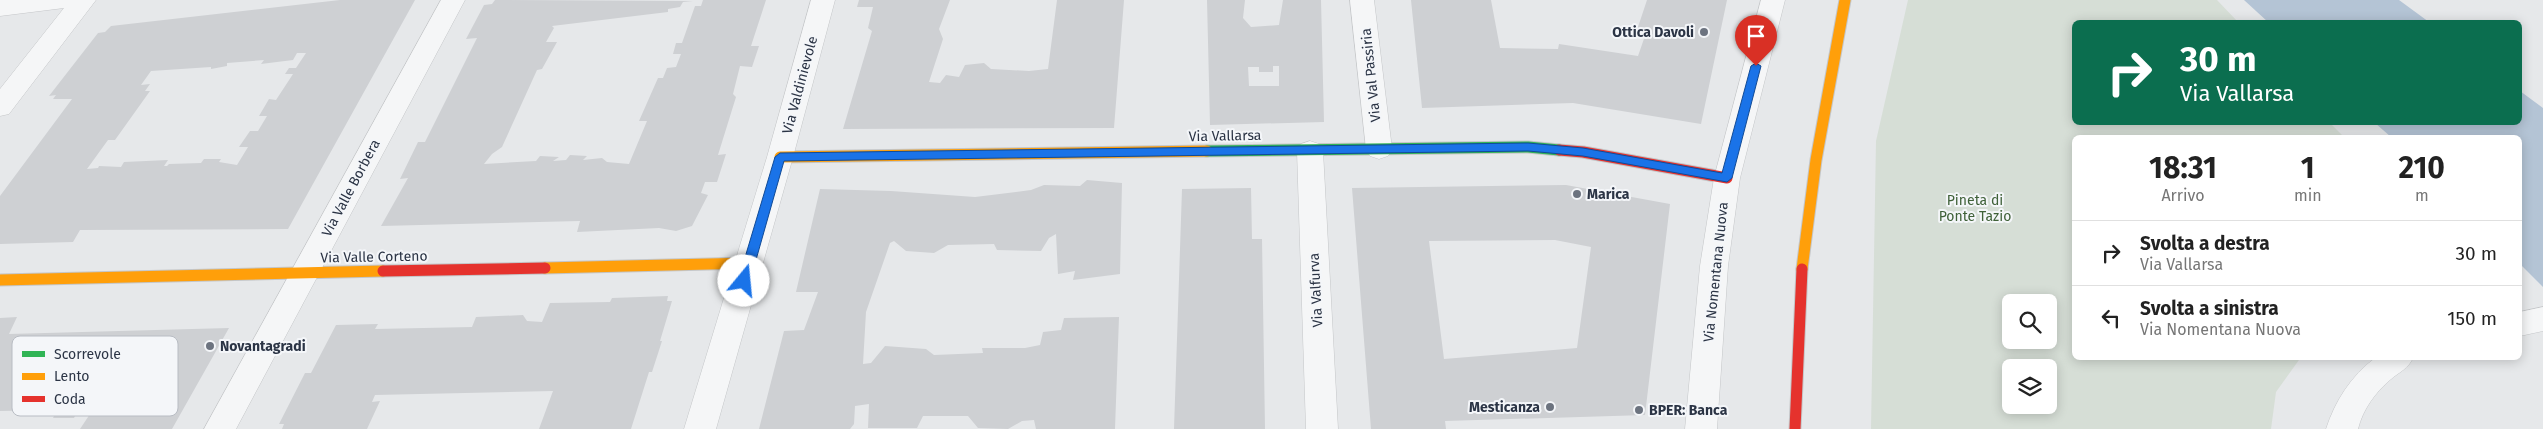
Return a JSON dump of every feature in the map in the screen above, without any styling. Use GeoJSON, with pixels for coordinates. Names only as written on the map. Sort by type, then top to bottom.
{"type":"FeatureCollection","features":[{"type":"Feature","properties":{"kind":"street"},"geometry":{"type":"LineString","coordinates":[[0,8],[68,0]]}},
{"type":"Feature","properties":{"kind":"street"},"geometry":{"type":"LineString","coordinates":[[0,107],[84,0]]}},
{"type":"Feature","properties":{"kind":"street","name":"Via Valle Borbera"},"geometry":{"type":"LineString","coordinates":[[220,429],[453,0]]}},
{"type":"Feature","properties":{"kind":"street","name":"Via Valdinievole"},"geometry":{"type":"LineString","coordinates":[[700,429],[750,263],[823,0]]}},
{"type":"Feature","properties":{"kind":"street","name":"Via Val Passiria"},"geometry":{"type":"LineString","coordinates":[[1362,0],[1379,149]]}},
{"type":"Feature","properties":{"kind":"street","name":"Via Nomentana Nuova"},"geometry":{"type":"LineString","coordinates":[[1701,429],[1714,266],[1727,178],[1773,0]]}},
{"type":"Feature","properties":{"kind":"street"},"geometry":{"type":"LineString","coordinates":[[1796,429],[1798,305],[1809,197],[1845,0]]}},
{"type":"Feature","properties":{"kind":"street","name":"Via Vallarsa"},"geometry":{"type":"LineString","coordinates":[[780,157],[1555,148],[1727,178]]}},
{"type":"Feature","properties":{"kind":"street","name":"Via Valfurva"},"geometry":{"type":"LineString","coordinates":[[1310,151],[1322,429]]}},
{"type":"Feature","properties":{"kind":"street","name":"Via Valle Corteno"},"geometry":{"type":"LineString","coordinates":[[0,280],[750,263]]}},
{"type":"Feature","properties":{"kind":"street"},"geometry":{"type":"LineString","coordinates":[[2522,324],[2543,319]]}},
{"type":"Feature","properties":{"kind":"street"},"geometry":{"type":"LineString","coordinates":[[2342,429],[2361,390],[2372,378],[2395,360]]}},
{"type":"Feature","properties":{"kind":"green space","name":"Pineta di Ponte Tazio"},"geometry":{"type":"Polygon","coordinates":[[[1908,0],[2217,0],[2236,20],[2072,20],[2072,125],[2332,125],[2342,135],[2072,135],[2072,360],[2299,360],[2276,392],[2271,429],[1871,429],[1876,141],[1908,0]]]}},
{"type":"Feature","properties":{"kind":"water"},"geometry":{"type":"Polygon","coordinates":[[[2244,0],[2399,0],[2426,20],[2266,20],[2244,0]]]}},
{"type":"Feature","properties":{"kind":"water"},"geometry":{"type":"Polygon","coordinates":[[[2522,92],[2543,108],[2543,287],[2522,266],[2522,135],[2389,135],[2377,125],[2522,125],[2522,92]]]}},
{"type":"Feature","properties":{"kind":"building"},"geometry":{"type":"Polygon","coordinates":[[[340,0],[415,0],[288,229],[80,230],[73,242],[0,244],[0,196],[72,99],[53,99],[56,95],[49,96],[98,33],[105,32],[111,26],[340,0]],[[297,53],[293,60],[261,64],[264,60],[227,63],[227,66],[211,69],[211,67],[151,71],[141,85],[150,84],[145,91],[150,91],[115,140],[108,140],[87,169],[98,168],[99,166],[121,167],[124,162],[168,160],[164,166],[167,166],[169,164],[201,163],[204,159],[221,159],[219,162],[237,165],[248,147],[239,147],[250,131],[258,131],[267,116],[259,116],[269,99],[276,100],[293,74],[285,74],[289,68],[296,68],[306,53],[297,53]]]}},
{"type":"Feature","properties":{"kind":"building"},"geometry":{"type":"Polygon","coordinates":[[[495,0],[693,1],[683,2],[680,7],[668,9],[668,12],[552,26],[554,28],[546,42],[557,42],[542,69],[537,70],[502,147],[492,154],[484,164],[536,161],[540,156],[559,157],[553,161],[566,160],[570,155],[587,156],[583,160],[602,158],[607,162],[629,164],[647,121],[639,121],[658,78],[663,78],[667,68],[676,67],[681,54],[673,54],[676,43],[682,43],[695,6],[701,6],[703,0],[766,0],[751,46],[759,46],[752,67],[740,66],[733,94],[736,97],[718,155],[726,154],[717,182],[705,182],[701,193],[708,195],[692,226],[676,231],[659,228],[577,232],[580,221],[381,226],[408,178],[400,179],[418,142],[425,142],[477,38],[466,39],[484,5],[492,4],[495,0]]]}},
{"type":"Feature","properties":{"kind":"building"},"geometry":{"type":"Polygon","coordinates":[[[859,0],[950,0],[939,29],[943,39],[929,82],[940,83],[946,75],[959,77],[965,65],[984,63],[991,69],[1029,71],[1048,69],[1057,0],[1124,0],[1114,128],[843,129],[872,31],[868,28],[873,7],[857,7],[859,0]]]}},
{"type":"Feature","properties":{"kind":"building"},"geometry":{"type":"Polygon","coordinates":[[[1207,0],[1245,0],[1243,18],[1251,27],[1279,25],[1283,0],[1321,0],[1324,122],[1210,125],[1207,0]],[[1273,66],[1273,72],[1259,72],[1259,67],[1248,67],[1249,86],[1279,86],[1279,66],[1273,66]]]}},
{"type":"Feature","properties":{"kind":"building"},"geometry":{"type":"Polygon","coordinates":[[[1411,0],[1491,0],[1500,48],[1558,49],[1559,44],[1638,56],[1646,33],[1637,30],[1647,0],[1727,0],[1701,124],[1573,103],[1422,108],[1411,0]]]}},
{"type":"Feature","properties":{"kind":"building"},"geometry":{"type":"Polygon","coordinates":[[[1087,180],[1122,183],[1120,274],[1073,280],[1075,271],[1058,274],[1056,234],[1049,238],[1041,251],[997,250],[994,244],[948,245],[934,253],[906,251],[894,241],[890,243],[866,312],[863,364],[871,363],[885,346],[926,349],[934,355],[983,353],[982,348],[1025,348],[1040,345],[1043,332],[1061,330],[1064,318],[1119,317],[1115,429],[1036,429],[1034,420],[1022,421],[1008,429],[978,428],[968,416],[923,416],[917,428],[868,428],[869,404],[855,406],[854,424],[850,429],[759,429],[784,331],[804,330],[818,292],[796,292],[820,189],[891,191],[975,197],[1031,190],[1044,185],[1080,186],[1087,180]]]}},
{"type":"Feature","properties":{"kind":"building"},"geometry":{"type":"Polygon","coordinates":[[[1566,185],[1670,204],[1645,415],[1445,421],[1446,429],[1371,429],[1352,188],[1566,185]],[[1555,240],[1429,241],[1444,359],[1577,348],[1591,247],[1555,240]]]}},
{"type":"Feature","properties":{"kind":"building"},"geometry":{"type":"Polygon","coordinates":[[[1251,188],[1252,239],[1262,239],[1265,429],[1174,429],[1182,189],[1251,188]]]}},
{"type":"Feature","properties":{"kind":"building"},"geometry":{"type":"Polygon","coordinates":[[[668,296],[667,301],[672,301],[660,341],[662,341],[652,372],[649,372],[631,429],[539,429],[553,391],[375,395],[372,402],[380,401],[367,429],[282,429],[284,424],[279,424],[305,373],[311,373],[336,325],[378,324],[375,329],[472,327],[476,317],[523,315],[527,321],[542,322],[550,303],[610,302],[612,298],[668,296]]]}},
{"type":"Feature","properties":{"kind":"building"},"geometry":{"type":"Polygon","coordinates":[[[17,317],[9,334],[229,328],[172,429],[80,429],[89,416],[178,416],[178,336],[12,336],[12,411],[0,411],[0,318],[17,317]]]}},
{"type":"Feature","properties":{"kind":"building"},"geometry":{"type":"Polygon","coordinates":[[[54,416],[75,416],[74,418],[53,418],[54,416]]]}},
{"type":"Feature","properties":{"kind":"traffic: fast"},"geometry":{"type":"LineString","coordinates":[[1207,151],[1528,147],[1559,150]]}},
{"type":"Feature","properties":{"kind":"traffic: slow"},"geometry":{"type":"LineString","coordinates":[[1802,269],[1816,160],[1845,0]]}},
{"type":"Feature","properties":{"kind":"traffic: slow"},"geometry":{"type":"LineString","coordinates":[[780,157],[1207,151]]}},
{"type":"Feature","properties":{"kind":"traffic: slow"},"geometry":{"type":"LineString","coordinates":[[545,268],[750,263]]}},
{"type":"Feature","properties":{"kind":"traffic: slow"},"geometry":{"type":"LineString","coordinates":[[0,280],[383,271]]}},
{"type":"Feature","properties":{"kind":"traffic: jam"},"geometry":{"type":"LineString","coordinates":[[1559,150],[1583,152],[1727,178]]}},
{"type":"Feature","properties":{"kind":"traffic: jam"},"geometry":{"type":"LineString","coordinates":[[383,271],[545,268]]}},
{"type":"Feature","properties":{"kind":"traffic: jam"},"geometry":{"type":"LineString","coordinates":[[1795,429],[1802,269]]}},
{"type":"Feature","properties":{"kind":"place","name":"Ottica Davoli"},"geometry":{"type":"Point","coordinates":[1704,32]}},
{"type":"Feature","properties":{"kind":"place","name":"Marica"},"geometry":{"type":"Point","coordinates":[1577,194]}},
{"type":"Feature","properties":{"kind":"place","name":"Novantagradi"},"geometry":{"type":"Point","coordinates":[210,346]}},
{"type":"Feature","properties":{"kind":"place","name":"Mesticanza"},"geometry":{"type":"Point","coordinates":[1550,407]}},
{"type":"Feature","properties":{"kind":"place","name":"BPER: Banca"},"geometry":{"type":"Point","coordinates":[1639,410]}},
{"type":"Feature","properties":{"kind":"route"},"geometry":{"type":"LineString","coordinates":[[744,281],[780,157],[1528,147],[1583,152],[1727,178],[1756,66]]}}]}
